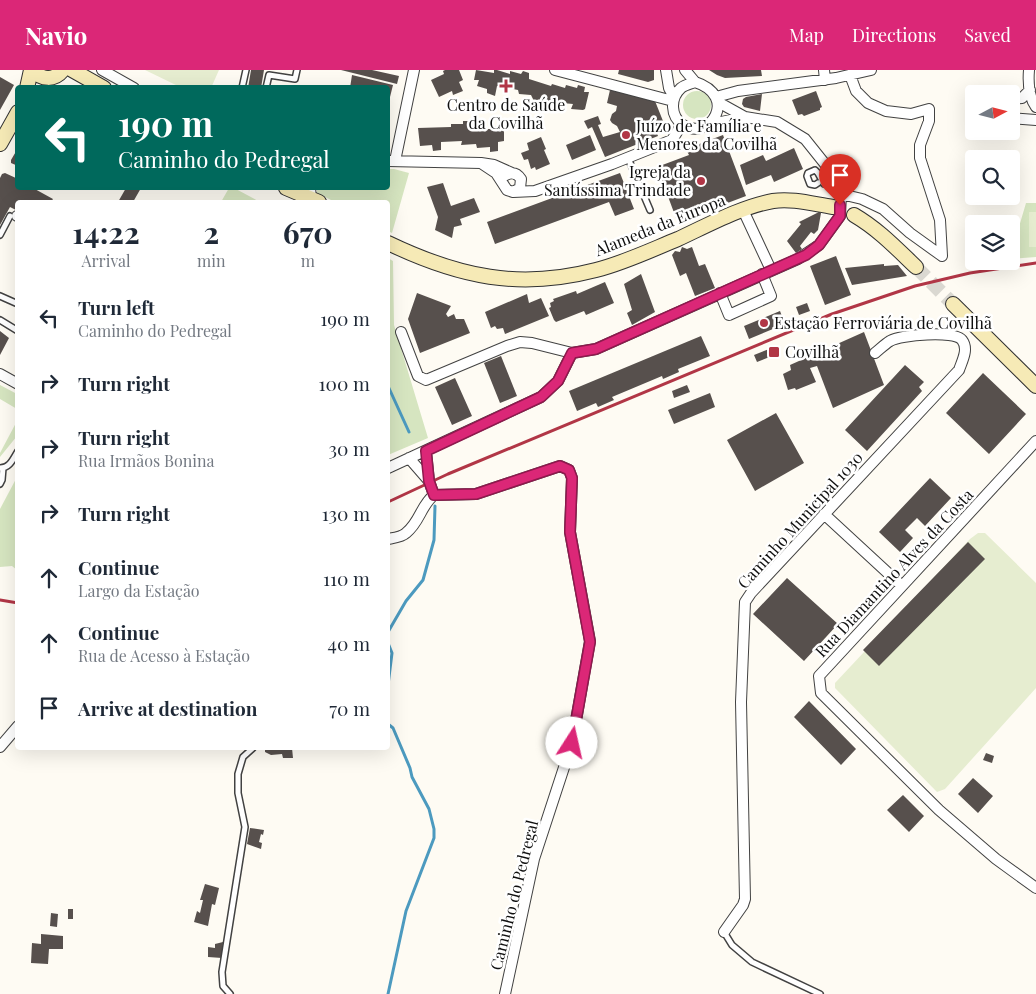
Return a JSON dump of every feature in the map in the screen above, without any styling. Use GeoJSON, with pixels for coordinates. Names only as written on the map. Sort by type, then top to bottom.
{"type":"FeatureCollection","features":[{"type":"Feature","properties":{"kind":"main road"},"geometry":{"type":"LineString","coordinates":[[28,85],[32,70],[37,75],[48,78]]}},
{"type":"Feature","properties":{"kind":"main road"},"geometry":{"type":"LineString","coordinates":[[40,85],[63,70]]}},
{"type":"Feature","properties":{"kind":"main road"},"geometry":{"type":"LineString","coordinates":[[72,70],[99,85]]}},
{"type":"Feature","properties":{"kind":"main road"},"geometry":{"type":"LineString","coordinates":[[0,144],[15,117]]}},
{"type":"Feature","properties":{"kind":"main road","name":"Alameda da Europa"},"geometry":{"type":"LineString","coordinates":[[390,244],[439,265],[468,273],[512,280],[549,279],[598,270],[616,264],[743,210],[773,201],[800,201],[833,207]]}},
{"type":"Feature","properties":{"kind":"main road"},"geometry":{"type":"LineString","coordinates":[[854,215],[881,234],[916,267]]}},
{"type":"Feature","properties":{"kind":"main road"},"geometry":{"type":"LineString","coordinates":[[953,304],[1036,386]]}},
{"type":"Feature","properties":{"kind":"street"},"geometry":{"type":"LineString","coordinates":[[102,70],[129,85]]}},
{"type":"Feature","properties":{"kind":"street"},"geometry":{"type":"LineString","coordinates":[[414,70],[391,160],[494,165],[516,176],[530,186],[545,188]]}},
{"type":"Feature","properties":{"kind":"street"},"geometry":{"type":"LineString","coordinates":[[555,70],[673,99]]}},
{"type":"Feature","properties":{"kind":"street"},"geometry":{"type":"LineString","coordinates":[[401,332],[418,376],[426,380],[520,342],[532,343],[572,353],[596,349],[798,259],[819,245],[840,216],[841,194],[825,164],[805,138],[777,122],[745,117],[699,128],[690,128],[676,118],[666,70]]}},
{"type":"Feature","properties":{"kind":"street"},"geometry":{"type":"LineString","coordinates":[[685,70],[694,82],[708,87],[738,91]]}},
{"type":"Feature","properties":{"kind":"street"},"geometry":{"type":"LineString","coordinates":[[717,100],[738,91],[825,75],[850,75],[871,70]]}},
{"type":"Feature","properties":{"kind":"street"},"geometry":{"type":"LineString","coordinates":[[1029,70],[1032,102],[1036,107]]}},
{"type":"Feature","properties":{"kind":"street"},"geometry":{"type":"LineString","coordinates":[[841,194],[862,198],[884,209],[910,233],[942,256],[940,220],[920,158],[920,145],[929,122],[929,109],[911,114],[886,111],[868,103],[856,91],[850,75]]}},
{"type":"Feature","properties":{"kind":"street"},"geometry":{"type":"LineString","coordinates":[[673,99],[683,86],[694,82]]}},
{"type":"Feature","properties":{"kind":"street"},"geometry":{"type":"LineString","coordinates":[[708,87],[717,100],[745,117]]}},
{"type":"Feature","properties":{"kind":"street"},"geometry":{"type":"LineString","coordinates":[[1020,98],[1030,90]]}},
{"type":"Feature","properties":{"kind":"street"},"geometry":{"type":"LineString","coordinates":[[707,125],[714,119],[717,110],[717,100]]}},
{"type":"Feature","properties":{"kind":"street"},"geometry":{"type":"LineString","coordinates":[[1020,119],[1036,120]]}},
{"type":"Feature","properties":{"kind":"street"},"geometry":{"type":"LineString","coordinates":[[481,163],[496,173],[507,190],[528,192],[545,188],[672,140],[682,124]]}},
{"type":"Feature","properties":{"kind":"street"},"geometry":{"type":"LineString","coordinates":[[502,183],[506,175],[516,176]]}},
{"type":"Feature","properties":{"kind":"street"},"geometry":{"type":"LineString","coordinates":[[513,192],[520,188],[516,176]]}},
{"type":"Feature","properties":{"kind":"street"},"geometry":{"type":"LineString","coordinates":[[720,293],[728,314],[771,296],[766,272],[743,210]]}},
{"type":"Feature","properties":{"kind":"street","name":"Caminho Municipal 1030"},"geometry":{"type":"LineString","coordinates":[[724,932],[743,905],[744,899],[741,702],[745,602],[751,593],[958,370],[964,357],[965,346],[962,340],[951,334],[918,335],[892,340],[875,354]]}},
{"type":"Feature","properties":{"kind":"street"},"geometry":{"type":"LineString","coordinates":[[390,467],[541,397],[558,381],[572,353]]}},
{"type":"Feature","properties":{"kind":"street"},"geometry":{"type":"LineString","coordinates":[[0,374],[15,382]]}},
{"type":"Feature","properties":{"kind":"street","name":"Rua Diamantino Alves da Costa"},"geometry":{"type":"LineString","coordinates":[[1036,441],[819,676],[821,693],[939,810],[996,858],[1036,888]]}},
{"type":"Feature","properties":{"kind":"street"},"geometry":{"type":"LineString","coordinates":[[390,539],[405,535],[417,522],[426,501],[434,495],[429,481],[426,451]]}},
{"type":"Feature","properties":{"kind":"street"},"geometry":{"type":"LineString","coordinates":[[409,458],[429,481]]}},
{"type":"Feature","properties":{"kind":"street","name":"Caminho do Pedregal"},"geometry":{"type":"LineString","coordinates":[[434,495],[476,494],[560,466],[569,470],[572,478],[570,532],[590,642],[572,743],[534,858],[505,994]]}},
{"type":"Feature","properties":{"kind":"street"},"geometry":{"type":"LineString","coordinates":[[824,514],[902,586]]}},
{"type":"Feature","properties":{"kind":"street"},"geometry":{"type":"LineString","coordinates":[[0,747],[15,730]]}},
{"type":"Feature","properties":{"kind":"lane"},"geometry":{"type":"LineString","coordinates":[[243,85],[246,70]]}},
{"type":"Feature","properties":{"kind":"lane"},"geometry":{"type":"LineString","coordinates":[[267,85],[269,75],[295,79],[297,70]]}},
{"type":"Feature","properties":{"kind":"lane"},"geometry":{"type":"LineString","coordinates":[[628,158],[650,210]]}},
{"type":"Feature","properties":{"kind":"lane"},"geometry":{"type":"LineString","coordinates":[[818,183],[815,185],[810,184],[807,176],[808,173],[815,170],[824,184],[835,183]]}},
{"type":"Feature","properties":{"kind":"lane"},"geometry":{"type":"LineString","coordinates":[[0,235],[15,216]]}},
{"type":"Feature","properties":{"kind":"lane"},"geometry":{"type":"LineString","coordinates":[[0,296],[15,303]]}},
{"type":"Feature","properties":{"kind":"lane"},"geometry":{"type":"LineString","coordinates":[[0,320],[15,329]]}},
{"type":"Feature","properties":{"kind":"lane"},"geometry":{"type":"LineString","coordinates":[[0,484],[2,468],[10,465],[15,457]]}},
{"type":"Feature","properties":{"kind":"lane"},"geometry":{"type":"LineString","coordinates":[[230,994],[223,986],[222,972],[245,827],[238,793],[238,774],[243,758],[252,750]]}},
{"type":"Feature","properties":{"kind":"lane"},"geometry":{"type":"LineString","coordinates":[[724,932],[732,945],[752,962],[820,994]]}},
{"type":"Feature","properties":{"kind":"green space"},"geometry":{"type":"Polygon","coordinates":[[[145,70],[219,70],[212,85],[176,85],[145,70]]]}},
{"type":"Feature","properties":{"kind":"green space"},"geometry":{"type":"Polygon","coordinates":[[[697,91],[707,95],[711,105],[707,115],[697,119],[687,115],[683,105],[687,95],[697,91]]]}},
{"type":"Feature","properties":{"kind":"green space"},"geometry":{"type":"Polygon","coordinates":[[[390,169],[409,173],[392,233],[390,232],[390,200],[331,200],[317,193],[317,190],[390,190],[390,169]]]}},
{"type":"Feature","properties":{"kind":"green space"},"geometry":{"type":"Polygon","coordinates":[[[228,190],[238,190],[256,200],[222,200],[228,190]]]}},
{"type":"Feature","properties":{"kind":"green space"},"geometry":{"type":"Polygon","coordinates":[[[1026,203],[1036,203],[1036,257],[1020,258],[1020,223],[1026,203]]]}},
{"type":"Feature","properties":{"kind":"green space"},"geometry":{"type":"Polygon","coordinates":[[[1029,212],[1036,212],[1036,247],[1029,247],[1029,212]]]}},
{"type":"Feature","properties":{"kind":"green space"},"geometry":{"type":"Polygon","coordinates":[[[390,259],[393,261],[394,325],[428,438],[390,454],[390,259]]]}},
{"type":"Feature","properties":{"kind":"green space"},"geometry":{"type":"Polygon","coordinates":[[[0,385],[15,393],[15,408],[0,399],[0,385]]]}},
{"type":"Feature","properties":{"kind":"green space"},"geometry":{"type":"Polygon","coordinates":[[[15,425],[15,438],[0,457],[0,453],[15,425]]]}},
{"type":"Feature","properties":{"kind":"green space"},"geometry":{"type":"Polygon","coordinates":[[[15,481],[15,568],[12,566],[0,567],[0,509],[15,481]]]}},
{"type":"Feature","properties":{"kind":"green space"},"geometry":{"type":"Polygon","coordinates":[[[978,533],[985,533],[1036,583],[1036,688],[945,789],[937,792],[835,688],[835,683],[970,539],[978,533]]]}},
{"type":"Feature","properties":{"kind":"building"},"geometry":{"type":"Polygon","coordinates":[[[251,70],[264,70],[262,85],[248,85],[251,70]]]}},
{"type":"Feature","properties":{"kind":"building"},"geometry":{"type":"Polygon","coordinates":[[[341,70],[372,70],[399,76],[397,84],[341,70]]]}},
{"type":"Feature","properties":{"kind":"building"},"geometry":{"type":"Polygon","coordinates":[[[459,70],[463,80],[459,82],[463,91],[453,95],[452,91],[439,97],[431,80],[444,74],[443,71],[459,70]]]}},
{"type":"Feature","properties":{"kind":"building"},"geometry":{"type":"Polygon","coordinates":[[[476,70],[494,73],[494,70],[497,70],[510,74],[510,71],[521,74],[523,71],[529,73],[529,79],[551,86],[552,84],[565,88],[566,85],[577,88],[578,85],[585,87],[584,92],[589,92],[585,109],[571,109],[573,104],[552,102],[550,109],[543,109],[543,103],[534,101],[531,95],[519,94],[518,90],[497,86],[495,96],[487,93],[487,89],[477,86],[479,80],[474,80],[476,70]]]}},
{"type":"Feature","properties":{"kind":"building"},"geometry":{"type":"Polygon","coordinates":[[[619,70],[654,70],[654,80],[648,82],[618,74],[619,70]]]}},
{"type":"Feature","properties":{"kind":"building"},"geometry":{"type":"Polygon","coordinates":[[[709,70],[761,70],[762,76],[725,78],[709,70]]]}},
{"type":"Feature","properties":{"kind":"building"},"geometry":{"type":"Polygon","coordinates":[[[352,75],[393,85],[390,97],[390,85],[350,85],[352,75]]]}},
{"type":"Feature","properties":{"kind":"building"},"geometry":{"type":"Polygon","coordinates":[[[0,77],[14,85],[0,110],[0,77]]]}},
{"type":"Feature","properties":{"kind":"building"},"geometry":{"type":"Polygon","coordinates":[[[610,90],[655,101],[665,126],[656,130],[658,136],[605,157],[592,127],[588,129],[584,121],[598,116],[601,124],[598,125],[603,137],[620,132],[617,126],[610,120],[617,106],[607,103],[610,90]]]}},
{"type":"Feature","properties":{"kind":"building"},"geometry":{"type":"Polygon","coordinates":[[[816,91],[822,107],[820,110],[804,116],[802,114],[798,115],[792,100],[816,91]]]}},
{"type":"Feature","properties":{"kind":"building"},"geometry":{"type":"Polygon","coordinates":[[[762,94],[760,111],[744,107],[742,104],[743,99],[746,97],[762,94]]]}},
{"type":"Feature","properties":{"kind":"building"},"geometry":{"type":"Polygon","coordinates":[[[463,121],[469,121],[470,129],[491,129],[491,126],[504,127],[504,141],[498,142],[498,151],[490,152],[490,147],[477,148],[476,144],[461,145],[462,141],[441,142],[441,150],[433,151],[432,145],[420,146],[418,128],[451,127],[451,124],[463,124],[463,121]]]}},
{"type":"Feature","properties":{"kind":"building"},"geometry":{"type":"Polygon","coordinates":[[[590,135],[596,150],[572,160],[566,145],[590,135]]]}},
{"type":"Feature","properties":{"kind":"building","name":"Igreja da Santíssima Trindade"},"geometry":{"type":"Polygon","coordinates":[[[723,135],[746,196],[717,207],[715,203],[676,218],[657,167],[689,155],[686,149],[723,135]]]}},
{"type":"Feature","properties":{"kind":"building"},"geometry":{"type":"Polygon","coordinates":[[[541,137],[550,164],[536,170],[535,167],[531,169],[528,159],[524,160],[521,153],[529,150],[527,143],[541,137]]]}},
{"type":"Feature","properties":{"kind":"building"},"geometry":{"type":"Polygon","coordinates":[[[794,148],[803,169],[774,182],[771,175],[746,185],[740,165],[763,155],[766,161],[794,148]]]}},
{"type":"Feature","properties":{"kind":"building"},"geometry":{"type":"Polygon","coordinates":[[[15,153],[15,165],[11,163],[15,153]]]}},
{"type":"Feature","properties":{"kind":"building"},"geometry":{"type":"Polygon","coordinates":[[[5,173],[15,178],[15,190],[37,190],[53,199],[15,200],[15,210],[10,207],[0,225],[0,178],[5,173]]]}},
{"type":"Feature","properties":{"kind":"building"},"geometry":{"type":"Polygon","coordinates":[[[620,173],[634,209],[615,216],[609,202],[495,244],[487,222],[620,173]]]}},
{"type":"Feature","properties":{"kind":"building"},"geometry":{"type":"Polygon","coordinates":[[[443,183],[451,206],[474,198],[480,212],[460,219],[462,225],[454,227],[452,238],[435,230],[438,217],[427,187],[443,183]]]}},
{"type":"Feature","properties":{"kind":"building"},"geometry":{"type":"Polygon","coordinates":[[[125,190],[140,190],[134,200],[119,200],[125,190]]]}},
{"type":"Feature","properties":{"kind":"building"},"geometry":{"type":"Polygon","coordinates":[[[819,212],[821,213],[818,230],[814,234],[811,232],[800,246],[802,249],[796,253],[787,241],[801,224],[799,222],[819,212]]]}},
{"type":"Feature","properties":{"kind":"building"},"geometry":{"type":"Polygon","coordinates":[[[682,247],[687,249],[692,247],[699,266],[705,264],[715,288],[695,296],[686,273],[680,276],[672,255],[675,251],[680,252],[682,247]]]}},
{"type":"Feature","properties":{"kind":"building"},"geometry":{"type":"Polygon","coordinates":[[[836,256],[851,295],[825,305],[810,266],[836,256]]]}},
{"type":"Feature","properties":{"kind":"building"},"geometry":{"type":"Polygon","coordinates":[[[884,264],[884,266],[898,265],[907,276],[852,285],[845,268],[884,264]]]}},
{"type":"Feature","properties":{"kind":"building"},"geometry":{"type":"Polygon","coordinates":[[[641,274],[655,312],[632,325],[627,313],[632,310],[624,284],[641,274]]]}},
{"type":"Feature","properties":{"kind":"building"},"geometry":{"type":"Polygon","coordinates":[[[605,282],[614,303],[586,315],[584,311],[556,322],[554,320],[549,308],[551,307],[550,303],[554,301],[553,299],[576,291],[577,294],[605,282]]]}},
{"type":"Feature","properties":{"kind":"building"},"geometry":{"type":"Polygon","coordinates":[[[417,293],[451,306],[446,314],[448,317],[454,314],[456,319],[464,319],[470,333],[420,353],[408,319],[417,293]]]}},
{"type":"Feature","properties":{"kind":"building"},"geometry":{"type":"Polygon","coordinates":[[[527,294],[529,303],[541,298],[549,316],[505,334],[503,328],[497,329],[495,326],[491,328],[485,312],[527,294]]]}},
{"type":"Feature","properties":{"kind":"building"},"geometry":{"type":"Polygon","coordinates":[[[807,303],[810,311],[799,315],[796,307],[807,303]]]}},
{"type":"Feature","properties":{"kind":"building","name":"Estação Ferroviária de Covilhã"},"geometry":{"type":"Polygon","coordinates":[[[780,311],[785,324],[749,339],[744,326],[780,311]]]}},
{"type":"Feature","properties":{"kind":"building"},"geometry":{"type":"Polygon","coordinates":[[[0,331],[9,338],[0,355],[0,331]]]}},
{"type":"Feature","properties":{"kind":"building"},"geometry":{"type":"Polygon","coordinates":[[[864,332],[884,385],[833,408],[817,366],[810,368],[816,382],[796,390],[795,388],[788,390],[783,374],[791,370],[790,365],[864,332]]]}},
{"type":"Feature","properties":{"kind":"building"},"geometry":{"type":"Polygon","coordinates":[[[701,336],[710,356],[678,369],[679,372],[663,379],[662,376],[612,397],[614,400],[598,407],[596,403],[577,411],[569,391],[701,336]]]}},
{"type":"Feature","properties":{"kind":"building"},"geometry":{"type":"Polygon","coordinates":[[[769,349],[772,356],[757,362],[754,355],[769,349]]]}},
{"type":"Feature","properties":{"kind":"building"},"geometry":{"type":"Polygon","coordinates":[[[501,356],[517,396],[500,403],[484,363],[501,356]]]}},
{"type":"Feature","properties":{"kind":"building"},"geometry":{"type":"Polygon","coordinates":[[[905,365],[924,382],[919,387],[922,391],[867,451],[845,430],[905,365]]]}},
{"type":"Feature","properties":{"kind":"building"},"geometry":{"type":"Polygon","coordinates":[[[983,373],[1026,414],[989,454],[946,413],[983,373]]]}},
{"type":"Feature","properties":{"kind":"building"},"geometry":{"type":"Polygon","coordinates":[[[455,378],[472,416],[452,425],[435,387],[455,378]]]}},
{"type":"Feature","properties":{"kind":"building"},"geometry":{"type":"Polygon","coordinates":[[[687,385],[690,392],[674,398],[672,391],[687,385]]]}},
{"type":"Feature","properties":{"kind":"building"},"geometry":{"type":"Polygon","coordinates":[[[710,393],[715,407],[674,424],[668,410],[710,393]]]}},
{"type":"Feature","properties":{"kind":"building"},"geometry":{"type":"Polygon","coordinates":[[[776,413],[804,463],[755,491],[727,440],[776,413]]]}},
{"type":"Feature","properties":{"kind":"building"},"geometry":{"type":"Polygon","coordinates":[[[930,478],[951,498],[925,526],[917,518],[905,530],[913,538],[900,552],[879,532],[930,478]]]}},
{"type":"Feature","properties":{"kind":"building"},"geometry":{"type":"Polygon","coordinates":[[[968,542],[985,559],[879,666],[863,650],[968,542]]]}},
{"type":"Feature","properties":{"kind":"building"},"geometry":{"type":"Polygon","coordinates":[[[787,578],[838,624],[804,661],[753,614],[787,578]]]}},
{"type":"Feature","properties":{"kind":"building"},"geometry":{"type":"Polygon","coordinates":[[[809,701],[856,749],[841,765],[794,717],[809,701]]]}},
{"type":"Feature","properties":{"kind":"building"},"geometry":{"type":"Polygon","coordinates":[[[265,750],[292,750],[293,758],[283,758],[282,754],[271,755],[265,752],[265,750]]]}},
{"type":"Feature","properties":{"kind":"building"},"geometry":{"type":"Polygon","coordinates":[[[986,753],[994,756],[992,763],[983,760],[986,753]]]}},
{"type":"Feature","properties":{"kind":"building"},"geometry":{"type":"Polygon","coordinates":[[[973,778],[993,796],[978,813],[958,794],[973,778]]]}},
{"type":"Feature","properties":{"kind":"building"},"geometry":{"type":"Polygon","coordinates":[[[903,795],[924,816],[909,832],[887,810],[903,795]]]}},
{"type":"Feature","properties":{"kind":"building"},"geometry":{"type":"Polygon","coordinates":[[[250,828],[264,830],[259,842],[262,843],[261,849],[247,844],[250,828]]]}},
{"type":"Feature","properties":{"kind":"building"},"geometry":{"type":"Polygon","coordinates":[[[205,884],[219,888],[215,905],[212,904],[208,926],[194,922],[197,911],[200,913],[203,900],[200,900],[205,884]]]}},
{"type":"Feature","properties":{"kind":"building"},"geometry":{"type":"Polygon","coordinates":[[[68,909],[73,909],[73,919],[68,919],[68,909]]]}},
{"type":"Feature","properties":{"kind":"building"},"geometry":{"type":"Polygon","coordinates":[[[51,913],[58,914],[57,927],[50,926],[51,913]]]}},
{"type":"Feature","properties":{"kind":"building"},"geometry":{"type":"Polygon","coordinates":[[[41,934],[63,936],[63,949],[49,949],[48,964],[31,963],[32,943],[41,944],[41,934]]]}},
{"type":"Feature","properties":{"kind":"building"},"geometry":{"type":"Polygon","coordinates":[[[223,942],[222,958],[208,957],[208,947],[215,948],[215,944],[223,942]]]}},
{"type":"Feature","properties":{"kind":"waterway"},"geometry":{"type":"LineString","coordinates":[[390,390],[409,432]]}},
{"type":"Feature","properties":{"kind":"waterway"},"geometry":{"type":"LineString","coordinates":[[390,629],[406,601],[423,580],[434,540],[435,506]]}},
{"type":"Feature","properties":{"kind":"waterway"},"geometry":{"type":"LineString","coordinates":[[390,648],[392,653],[390,669]]}},
{"type":"Feature","properties":{"kind":"waterway"},"geometry":{"type":"LineString","coordinates":[[388,994],[406,911],[434,838],[434,829],[429,809],[412,777],[393,728],[390,726]]}},
{"type":"Feature","properties":{"kind":"tunnel"},"geometry":{"type":"LineString","coordinates":[[916,267],[953,304]]}},
{"type":"Feature","properties":{"kind":"railway"},"geometry":{"type":"LineString","coordinates":[[390,501],[448,474],[832,314],[915,286],[970,273],[1036,263]]}},
{"type":"Feature","properties":{"kind":"railway"},"geometry":{"type":"LineString","coordinates":[[0,600],[15,602]]}},
{"type":"Feature","properties":{"kind":"place","name":"Centro de Saúde da Covilhã"},"geometry":{"type":"Point","coordinates":[506,86]}},
{"type":"Feature","properties":{"kind":"place","name":"Juízo de Família e Menores da Covilhã"},"geometry":{"type":"Point","coordinates":[626,135]}},
{"type":"Feature","properties":{"kind":"place","name":"Igreja da Santíssima Trindade"},"geometry":{"type":"Point","coordinates":[701,181]}},
{"type":"Feature","properties":{"kind":"place","name":"Estação Ferroviária de Covilhã"},"geometry":{"type":"Point","coordinates":[764,323]}},
{"type":"Feature","properties":{"kind":"place","name":"Covilhã"},"geometry":{"type":"Point","coordinates":[774,352]}},
{"type":"Feature","properties":{"kind":"route"},"geometry":{"type":"LineString","coordinates":[[572,743],[590,642],[570,532],[572,478],[569,470],[560,466],[476,494],[434,495],[429,481],[426,451],[541,397],[558,381],[572,353],[596,349],[806,255],[819,245],[840,216],[840,205]]}}]}
